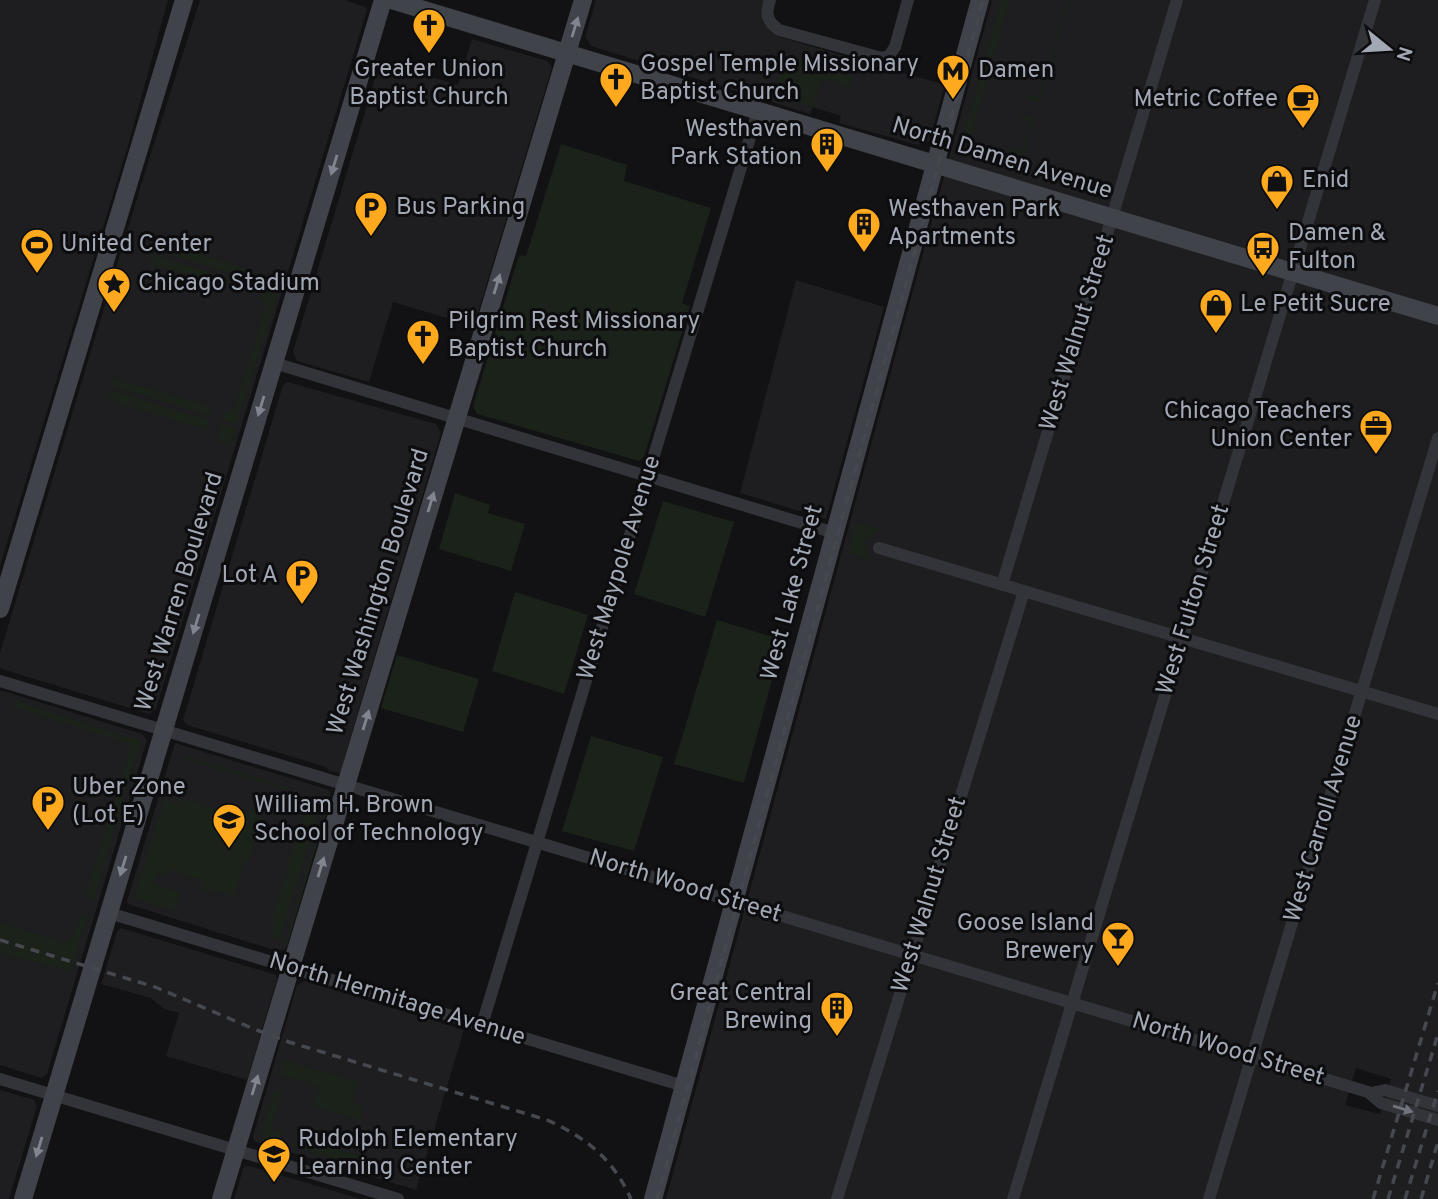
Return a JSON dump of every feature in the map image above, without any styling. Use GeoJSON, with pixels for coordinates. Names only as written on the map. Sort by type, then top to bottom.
{"type":"FeatureCollection","features":[{"type":"Feature","properties":{"kind":"main road"},"geometry":{"type":"LineString","coordinates":[[0,609],[184,0]]}},
{"type":"Feature","properties":{"kind":"main road","name":"West Warren Boulevard"},"geometry":{"type":"LineString","coordinates":[[23,1199],[383,0]]}},
{"type":"Feature","properties":{"kind":"main road","name":"North Damen Avenue"},"geometry":{"type":"LineString","coordinates":[[391,0],[1438,316]]}},
{"type":"Feature","properties":{"kind":"main road","name":"West Washington Boulevard"},"geometry":{"type":"LineString","coordinates":[[221,1199],[583,0]]}},
{"type":"Feature","properties":{"kind":"main road","name":"West Lake Street"},"geometry":{"type":"LineString","coordinates":[[653,1199],[980,0]]}},
{"type":"Feature","properties":{"kind":"street"},"geometry":{"type":"LineString","coordinates":[[770,0],[766,12],[769,22],[779,30],[882,58],[890,56],[895,47],[908,0]]}},
{"type":"Feature","properties":{"kind":"street","name":"West Walnut Street"},"geometry":{"type":"LineString","coordinates":[[1002,585],[1177,0]]}},
{"type":"Feature","properties":{"kind":"street","name":"West Fulton Street"},"geometry":{"type":"LineString","coordinates":[[1013,1199],[1375,0]]}},
{"type":"Feature","properties":{"kind":"street","name":"West Maypole Avenue"},"geometry":{"type":"LineString","coordinates":[[482,1026],[758,111]]}},
{"type":"Feature","properties":{"kind":"street"},"geometry":{"type":"LineString","coordinates":[[274,363],[835,533]]}},
{"type":"Feature","properties":{"kind":"street","name":"West Carroll Avenue"},"geometry":{"type":"LineString","coordinates":[[1209,1199],[1438,438]]}},
{"type":"Feature","properties":{"kind":"street"},"geometry":{"type":"LineString","coordinates":[[879,548],[1438,715]]}},
{"type":"Feature","properties":{"kind":"street","name":"West Walnut Street"},"geometry":{"type":"LineString","coordinates":[[837,1199],[1024,591]]}},
{"type":"Feature","properties":{"kind":"street","name":"North Wood Street"},"geometry":{"type":"LineString","coordinates":[[0,681],[1371,1093],[1381,1103],[1438,1120]]}},
{"type":"Feature","properties":{"kind":"street","name":"North Hermitage Avenue"},"geometry":{"type":"LineString","coordinates":[[109,913],[684,1086]]}},
{"type":"Feature","properties":{"kind":"street"},"geometry":{"type":"LineString","coordinates":[[0,1079],[398,1199]]}},
{"type":"Feature","properties":{"kind":"street","name":"North Wood Street"},"geometry":{"type":"LineString","coordinates":[[1371,1093],[1385,1090],[1438,1106]]}},
{"type":"Feature","properties":{"kind":"shaded area"},"geometry":{"type":"Polygon","coordinates":[[[0,0],[168,0],[129,142],[0,566],[0,0]]]}},
{"type":"Feature","properties":{"kind":"shaded area"},"geometry":{"type":"Polygon","coordinates":[[[200,0],[344,0],[367,10],[156,709],[149,714],[2,669],[0,653],[145,172],[200,0]]]}},
{"type":"Feature","properties":{"kind":"shaded area"},"geometry":{"type":"Polygon","coordinates":[[[596,0],[766,0],[763,22],[776,36],[945,85],[929,141],[918,145],[839,123],[841,116],[813,107],[810,114],[591,46],[585,37],[596,0]]]}},
{"type":"Feature","properties":{"kind":"shaded area"},"geometry":{"type":"Polygon","coordinates":[[[992,0],[1438,0],[1438,1199],[666,1199],[992,0]],[[1356,1068],[1345,1105],[1380,1114],[1391,1079],[1356,1068]]]}},
{"type":"Feature","properties":{"kind":"shaded area"},"geometry":{"type":"Polygon","coordinates":[[[1001,0],[1010,0],[968,146],[1008,158],[1011,149],[1022,152],[1031,122],[1022,119],[1022,115],[1035,118],[1023,157],[1015,168],[962,151],[967,131],[965,130],[1001,0]]]}},
{"type":"Feature","properties":{"kind":"shaded area"},"geometry":{"type":"Polygon","coordinates":[[[1068,0],[1039,103],[1028,99],[1029,95],[1039,97],[1068,0]]]}},
{"type":"Feature","properties":{"kind":"shaded area"},"geometry":{"type":"Polygon","coordinates":[[[472,39],[547,61],[552,67],[474,326],[393,302],[369,382],[297,361],[293,352],[380,62],[458,85],[472,39]]]}},
{"type":"Feature","properties":{"kind":"shaded area"},"geometry":{"type":"Polygon","coordinates":[[[786,55],[853,77],[850,87],[821,79],[813,107],[773,95],[786,55]]]}},
{"type":"Feature","properties":{"kind":"shaded area"},"geometry":{"type":"Polygon","coordinates":[[[561,144],[627,165],[624,181],[711,208],[682,303],[690,306],[644,457],[639,461],[477,414],[473,406],[519,255],[526,256],[561,144]]]}},
{"type":"Feature","properties":{"kind":"shaded area"},"geometry":{"type":"Polygon","coordinates":[[[157,242],[252,270],[251,279],[153,250],[157,242]]]}},
{"type":"Feature","properties":{"kind":"shaded area"},"geometry":{"type":"Polygon","coordinates":[[[152,255],[250,284],[248,291],[151,264],[152,255]]]}},
{"type":"Feature","properties":{"kind":"shaded area"},"geometry":{"type":"Polygon","coordinates":[[[796,280],[884,307],[826,519],[740,493],[796,280]]]}},
{"type":"Feature","properties":{"kind":"shaded area"},"geometry":{"type":"Polygon","coordinates":[[[262,287],[278,292],[237,424],[221,420],[227,410],[234,410],[266,305],[260,300],[262,287]]]}},
{"type":"Feature","properties":{"kind":"shaded area"},"geometry":{"type":"Polygon","coordinates":[[[114,378],[212,407],[211,416],[112,386],[114,378]]]}},
{"type":"Feature","properties":{"kind":"shaded area","name":"Lot A"},"geometry":{"type":"Polygon","coordinates":[[[288,382],[436,424],[441,433],[344,759],[346,763],[340,773],[187,725],[183,720],[283,385],[288,382]]]}},
{"type":"Feature","properties":{"kind":"shaded area"},"geometry":{"type":"Polygon","coordinates":[[[110,390],[209,420],[205,429],[110,401],[110,390]]]}},
{"type":"Feature","properties":{"kind":"shaded area"},"geometry":{"type":"Polygon","coordinates":[[[221,423],[236,428],[231,444],[223,443],[218,438],[221,423]]]}},
{"type":"Feature","properties":{"kind":"shaded area"},"geometry":{"type":"Polygon","coordinates":[[[455,493],[490,505],[488,513],[525,524],[511,571],[439,549],[455,493]]]}},
{"type":"Feature","properties":{"kind":"shaded area"},"geometry":{"type":"Polygon","coordinates":[[[663,501],[734,522],[705,617],[634,594],[663,501]]]}},
{"type":"Feature","properties":{"kind":"shaded area"},"geometry":{"type":"Polygon","coordinates":[[[856,523],[881,530],[871,535],[866,542],[866,551],[872,560],[848,553],[856,523]]]}},
{"type":"Feature","properties":{"kind":"shaded area"},"geometry":{"type":"Polygon","coordinates":[[[515,592],[588,615],[564,694],[492,671],[515,592]]]}},
{"type":"Feature","properties":{"kind":"shaded area"},"geometry":{"type":"Polygon","coordinates":[[[717,620],[783,640],[744,783],[674,764],[717,620]]]}},
{"type":"Feature","properties":{"kind":"shaded area"},"geometry":{"type":"Polygon","coordinates":[[[397,655],[479,679],[463,732],[381,708],[397,655]]]}},
{"type":"Feature","properties":{"kind":"shaded area"},"geometry":{"type":"Polygon","coordinates":[[[0,690],[142,734],[147,740],[47,1074],[41,1078],[0,1065],[0,690]]]}},
{"type":"Feature","properties":{"kind":"shaded area"},"geometry":{"type":"Polygon","coordinates":[[[15,701],[141,741],[94,899],[85,897],[131,744],[13,707],[15,701]]]}},
{"type":"Feature","properties":{"kind":"shaded area"},"geometry":{"type":"Polygon","coordinates":[[[591,736],[663,757],[634,851],[562,831],[591,736]]]}},
{"type":"Feature","properties":{"kind":"shaded area","name":"William H. Brown School of Technology"},"geometry":{"type":"Polygon","coordinates":[[[175,743],[329,790],[331,793],[284,950],[277,951],[128,904],[175,743]]]}},
{"type":"Feature","properties":{"kind":"shaded area"},"geometry":{"type":"Polygon","coordinates":[[[183,755],[287,787],[286,790],[182,758],[183,755]]]}},
{"type":"Feature","properties":{"kind":"shaded area"},"geometry":{"type":"Polygon","coordinates":[[[314,795],[323,798],[279,942],[274,941],[275,938],[271,936],[275,923],[271,922],[305,810],[309,811],[314,795]]]}},
{"type":"Feature","properties":{"kind":"shaded area"},"geometry":{"type":"Polygon","coordinates":[[[180,798],[241,816],[243,811],[251,813],[254,804],[260,806],[257,816],[263,818],[234,897],[212,890],[211,893],[200,890],[202,880],[170,870],[167,876],[157,873],[154,884],[180,892],[174,911],[134,898],[164,799],[178,803],[180,798]]]}},
{"type":"Feature","properties":{"kind":"shaded area"},"geometry":{"type":"Polygon","coordinates":[[[328,799],[330,800],[287,946],[284,945],[328,799]]]}},
{"type":"Feature","properties":{"kind":"shaded area"},"geometry":{"type":"Polygon","coordinates":[[[82,913],[88,916],[71,972],[3,953],[0,958],[0,923],[66,943],[73,935],[82,913]]]}},
{"type":"Feature","properties":{"kind":"shaded area"},"geometry":{"type":"Polygon","coordinates":[[[121,928],[276,975],[247,1080],[166,1056],[179,1013],[164,1009],[151,998],[101,984],[117,932],[121,928]]]}},
{"type":"Feature","properties":{"kind":"shaded area"},"geometry":{"type":"Polygon","coordinates":[[[305,981],[464,1030],[416,1190],[254,1140],[297,985],[305,981]]]}},
{"type":"Feature","properties":{"kind":"shaded area"},"geometry":{"type":"Polygon","coordinates":[[[283,1060],[358,1082],[352,1103],[364,1107],[360,1120],[313,1106],[319,1087],[279,1074],[283,1060]]]}},
{"type":"Feature","properties":{"kind":"shaded area"},"geometry":{"type":"Polygon","coordinates":[[[0,1090],[34,1100],[37,1106],[9,1199],[0,1199],[0,1090]]]}},
{"type":"Feature","properties":{"kind":"shaded area"},"geometry":{"type":"Polygon","coordinates":[[[274,1090],[282,1091],[271,1129],[284,1133],[276,1141],[260,1137],[274,1090]]]}},
{"type":"Feature","properties":{"kind":"shaded area"},"geometry":{"type":"Polygon","coordinates":[[[307,1140],[385,1163],[382,1173],[291,1146],[295,1142],[305,1146],[307,1140]]]}},
{"type":"Feature","properties":{"kind":"shaded area","name":"Rudolph Elementary Learning Center"},"geometry":{"type":"Polygon","coordinates":[[[246,1166],[250,1166],[361,1199],[234,1199],[246,1166]]]}},
{"type":"Feature","properties":{"kind":"railway"},"geometry":{"type":"LineString","coordinates":[[657,1199],[983,0]]}},
{"type":"Feature","properties":{"kind":"railway"},"geometry":{"type":"LineString","coordinates":[[0,940],[155,987],[289,1042],[547,1120],[574,1134],[597,1151],[616,1172],[631,1199]]}},
{"type":"Feature","properties":{"kind":"railway"},"geometry":{"type":"LineString","coordinates":[[1373,1199],[1438,983]]}},
{"type":"Feature","properties":{"kind":"railway"},"geometry":{"type":"LineString","coordinates":[[1388,1199],[1438,1034]]}},
{"type":"Feature","properties":{"kind":"railway"},"geometry":{"type":"LineString","coordinates":[[1405,1199],[1438,1091]]}},
{"type":"Feature","properties":{"kind":"railway"},"geometry":{"type":"LineString","coordinates":[[1421,1199],[1438,1142]]}},
{"type":"Feature","properties":{"kind":"place","name":"Greater Union Baptist Church"},"geometry":{"type":"Point","coordinates":[429,55]}},
{"type":"Feature","properties":{"kind":"place","name":"Damen"},"geometry":{"type":"Point","coordinates":[953,101]}},
{"type":"Feature","properties":{"kind":"place","name":"Gospel Temple Missionary Baptist Church"},"geometry":{"type":"Point","coordinates":[616,109]}},
{"type":"Feature","properties":{"kind":"place","name":"Metric Coffee"},"geometry":{"type":"Point","coordinates":[1303,130]}},
{"type":"Feature","properties":{"kind":"place","name":"Westhaven Park Station"},"geometry":{"type":"Point","coordinates":[827,174]}},
{"type":"Feature","properties":{"kind":"place","name":"Enid"},"geometry":{"type":"Point","coordinates":[1277,211]}},
{"type":"Feature","properties":{"kind":"place","name":"Bus Parking"},"geometry":{"type":"Point","coordinates":[371,238]}},
{"type":"Feature","properties":{"kind":"place","name":"Westhaven Park Apartments"},"geometry":{"type":"Point","coordinates":[864,254]}},
{"type":"Feature","properties":{"kind":"place","name":"United Center"},"geometry":{"type":"Point","coordinates":[37,275]}},
{"type":"Feature","properties":{"kind":"place","name":"Damen & Fulton"},"geometry":{"type":"Point","coordinates":[1263,278]}},
{"type":"Feature","properties":{"kind":"place","name":"Chicago Stadium"},"geometry":{"type":"Point","coordinates":[114,314]}},
{"type":"Feature","properties":{"kind":"place","name":"Le Petit Sucre"},"geometry":{"type":"Point","coordinates":[1216,335]}},
{"type":"Feature","properties":{"kind":"place","name":"Pilgrim Rest Missionary Baptist Church"},"geometry":{"type":"Point","coordinates":[423,366]}},
{"type":"Feature","properties":{"kind":"place","name":"Chicago Teachers Union Center"},"geometry":{"type":"Point","coordinates":[1376,456]}},
{"type":"Feature","properties":{"kind":"place","name":"Lot A"},"geometry":{"type":"Point","coordinates":[302,606]}},
{"type":"Feature","properties":{"kind":"place","name":"Uber Zone (Lot E)"},"geometry":{"type":"Point","coordinates":[48,832]}},
{"type":"Feature","properties":{"kind":"place","name":"William H. Brown School of Technology"},"geometry":{"type":"Point","coordinates":[229,850]}},
{"type":"Feature","properties":{"kind":"place","name":"Goose Island Brewery"},"geometry":{"type":"Point","coordinates":[1118,968]}},
{"type":"Feature","properties":{"kind":"place","name":"Great Central Brewing"},"geometry":{"type":"Point","coordinates":[837,1038]}},
{"type":"Feature","properties":{"kind":"place","name":"Rudolph Elementary Learning Center"},"geometry":{"type":"Point","coordinates":[274,1184]}}]}
